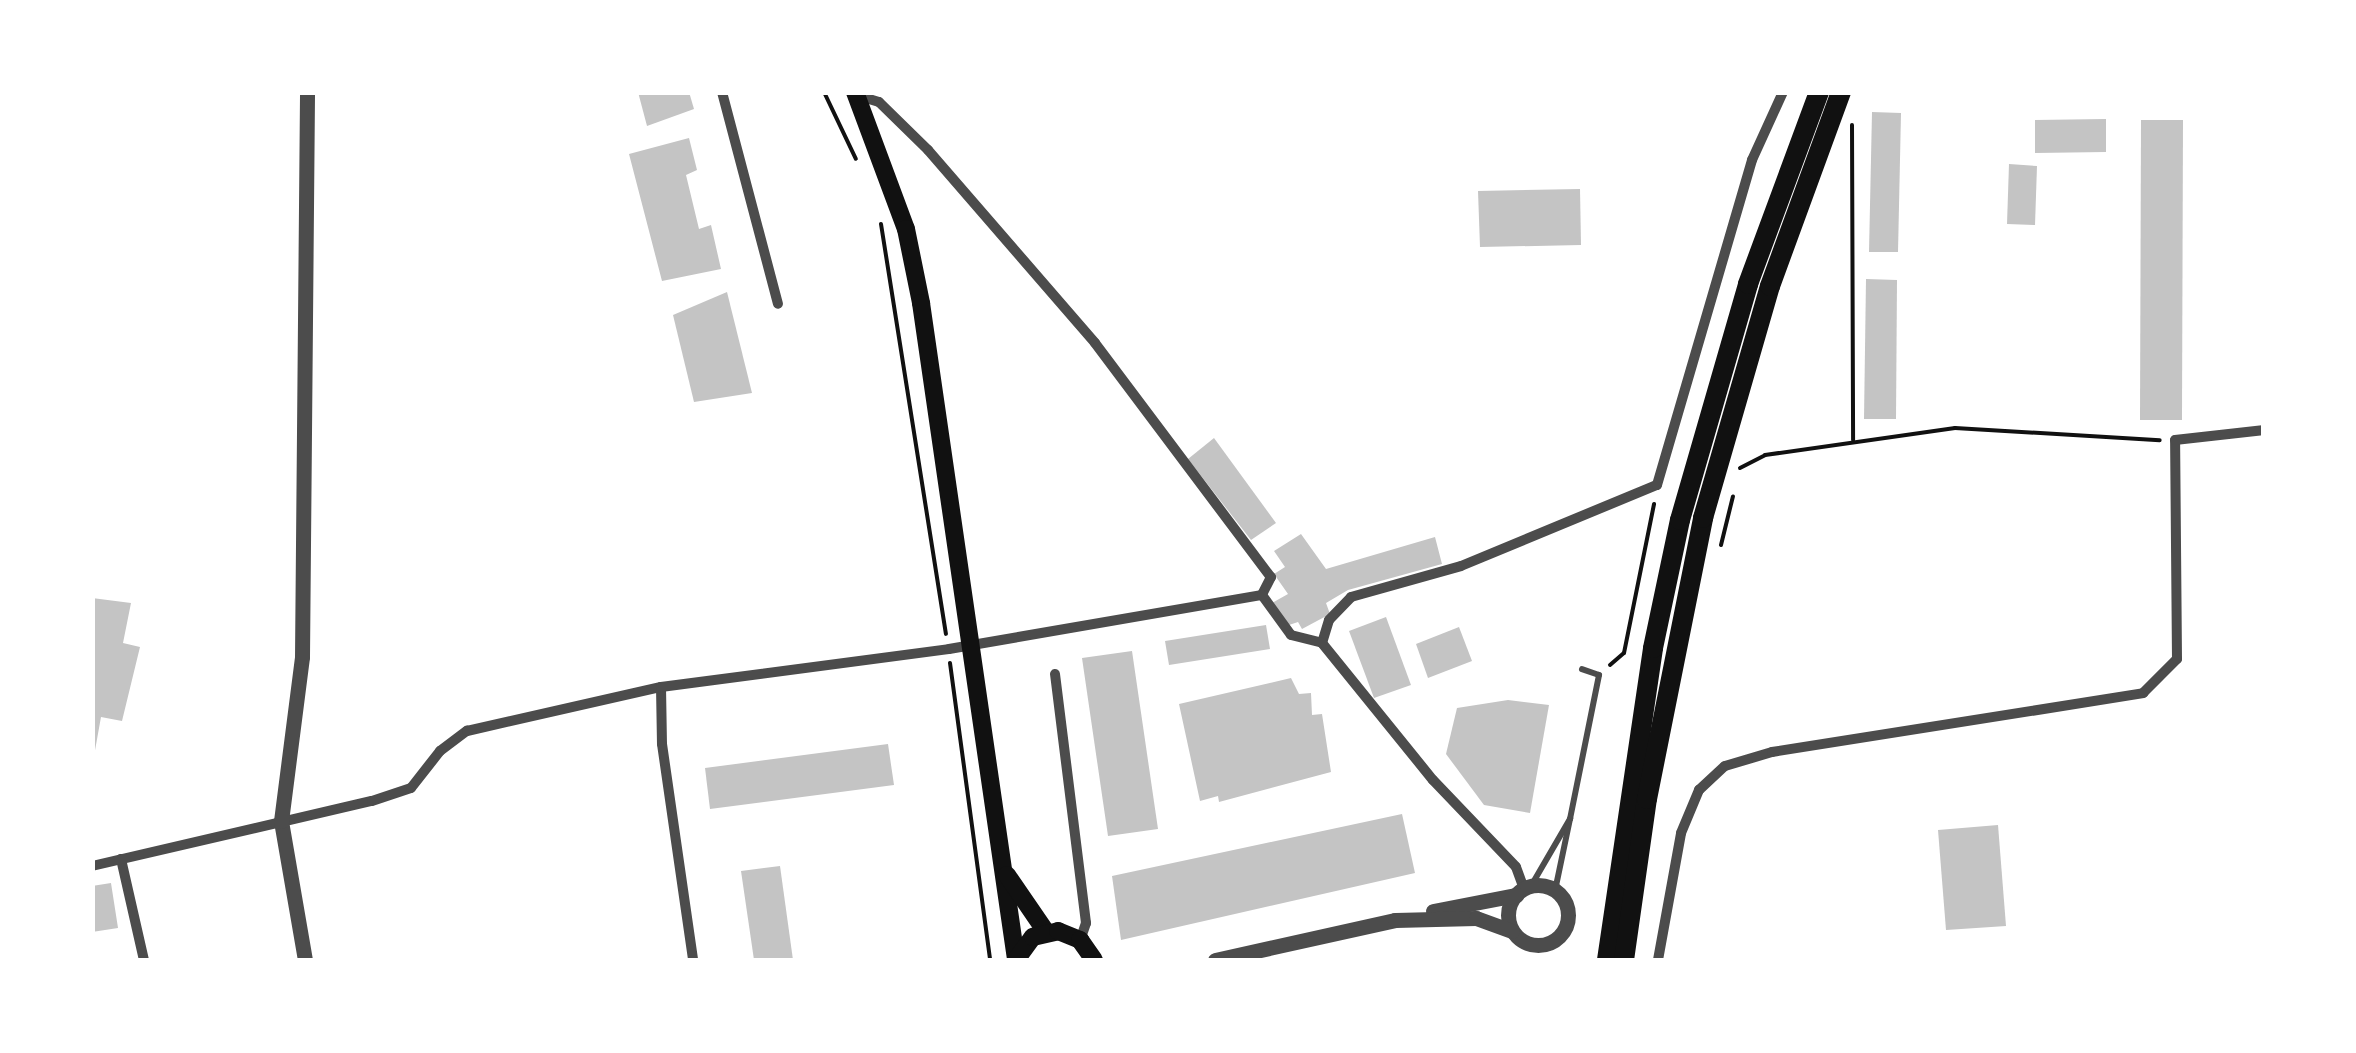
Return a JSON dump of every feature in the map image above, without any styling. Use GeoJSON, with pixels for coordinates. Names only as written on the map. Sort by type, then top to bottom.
{"type":"FeatureCollection","features":[{"type":"Feature","properties":{"kind":"highway"},"geometry":{"type":"LineString","coordinates":[[1607,960],[1650,668],[1680,520],[1748,284],[1819,92]]}},
{"type":"Feature","properties":{"kind":"highway"},"geometry":{"type":"LineString","coordinates":[[1624,960],[1647,799],[1703,518],[1752,342],[1842,92]]}},
{"type":"Feature","properties":{"kind":"main road"},"geometry":{"type":"LineString","coordinates":[[856,94],[906,229],[1016,960]]}},
{"type":"Feature","properties":{"kind":"main road"},"geometry":{"type":"LineString","coordinates":[[1002,864],[1020,903],[1046,932],[1080,940],[1094,960]]}},
{"type":"Feature","properties":{"kind":"main road"},"geometry":{"type":"LineString","coordinates":[[1016,960],[1046,932]]}},
{"type":"Feature","properties":{"kind":"street"},"geometry":{"type":"LineString","coordinates":[[305,960],[281,821],[302,658],[307,92]]}},
{"type":"Feature","properties":{"kind":"street"},"geometry":{"type":"LineString","coordinates":[[722,92],[778,304]]}},
{"type":"Feature","properties":{"kind":"street"},"geometry":{"type":"LineString","coordinates":[[1322,643],[1329,620],[1351,597],[1461,566],[1658,486],[1752,160],[1783,92]]}},
{"type":"Feature","properties":{"kind":"street"},"geometry":{"type":"LineString","coordinates":[[856,94],[878,102],[928,150],[1095,344],[1271,576],[1262,596]]}},
{"type":"Feature","properties":{"kind":"street"},"geometry":{"type":"LineString","coordinates":[[1658,960],[1681,833],[1699,790],[1725,766],[1772,752],[2143,693],[2178,659],[2175,440],[2264,430]]}},
{"type":"Feature","properties":{"kind":"street"},"geometry":{"type":"LineString","coordinates":[[92,866],[410,788],[440,752],[467,732],[662,687],[948,649],[1262,596]]}},
{"type":"Feature","properties":{"kind":"street"},"geometry":{"type":"LineString","coordinates":[[1262,596],[1291,635],[1322,643],[1433,780],[1516,867],[1524,890]]}},
{"type":"Feature","properties":{"kind":"street"},"geometry":{"type":"LineString","coordinates":[[1054,674],[1086,923],[1080,940]]}},
{"type":"Feature","properties":{"kind":"street"},"geometry":{"type":"LineString","coordinates":[[662,687],[662,744],[693,960]]}},
{"type":"Feature","properties":{"kind":"street"},"geometry":{"type":"LineString","coordinates":[[121,859],[144,960]]}},
{"type":"Feature","properties":{"kind":"street"},"geometry":{"type":"LineString","coordinates":[[1524,890],[1508,912],[1527,960]]}},
{"type":"Feature","properties":{"kind":"street"},"geometry":{"type":"LineString","coordinates":[[1215,960],[1524,890],[1555,891],[1567,908],[1560,936],[1542,945],[1476,918],[1395,920]]}},
{"type":"Feature","properties":{"kind":"lane"},"geometry":{"type":"LineString","coordinates":[[1555,891],[1598,674],[1582,670]]}},
{"type":"Feature","properties":{"kind":"lane"},"geometry":{"type":"LineString","coordinates":[[1524,890],[1570,819]]}},
{"type":"Feature","properties":{"kind":"path"},"geometry":{"type":"LineString","coordinates":[[824,92],[863,173]]}},
{"type":"Feature","properties":{"kind":"path"},"geometry":{"type":"LineString","coordinates":[[1852,119],[1854,440]]}},
{"type":"Feature","properties":{"kind":"path"},"geometry":{"type":"LineString","coordinates":[[875,207],[892,270],[990,960]]}},
{"type":"Feature","properties":{"kind":"path"},"geometry":{"type":"LineString","coordinates":[[1719,553],[1741,466],[1765,455],[1956,428],[2175,440]]}},
{"type":"Feature","properties":{"kind":"path"},"geometry":{"type":"LineString","coordinates":[[1598,674],[1624,653],[1658,486]]}},
{"type":"Feature","properties":{"kind":"building"},"geometry":{"type":"Polygon","coordinates":[[[638,92],[689,92],[694,109],[647,126],[638,92]]]}},
{"type":"Feature","properties":{"kind":"building"},"geometry":{"type":"Polygon","coordinates":[[[1872,112],[1901,113],[1898,252],[1869,252],[1872,112]]]}},
{"type":"Feature","properties":{"kind":"building"},"geometry":{"type":"Polygon","coordinates":[[[2106,119],[2106,152],[2035,153],[2035,120],[2106,119]]]}},
{"type":"Feature","properties":{"kind":"building"},"geometry":{"type":"Polygon","coordinates":[[[2141,120],[2183,120],[2182,420],[2140,420],[2141,120]]]}},
{"type":"Feature","properties":{"kind":"building"},"geometry":{"type":"Polygon","coordinates":[[[689,138],[697,170],[686,175],[699,229],[711,225],[721,269],[662,281],[629,154],[689,138]]]}},
{"type":"Feature","properties":{"kind":"building"},"geometry":{"type":"Polygon","coordinates":[[[2009,164],[2037,166],[2035,225],[2007,224],[2009,164]]]}},
{"type":"Feature","properties":{"kind":"building"},"geometry":{"type":"Polygon","coordinates":[[[1580,189],[1581,245],[1480,247],[1478,191],[1580,189]]]}},
{"type":"Feature","properties":{"kind":"building"},"geometry":{"type":"Polygon","coordinates":[[[1866,279],[1897,280],[1896,419],[1864,419],[1866,279]]]}},
{"type":"Feature","properties":{"kind":"building"},"geometry":{"type":"Polygon","coordinates":[[[727,292],[752,393],[694,402],[673,315],[727,292]]]}},
{"type":"Feature","properties":{"kind":"building"},"geometry":{"type":"Polygon","coordinates":[[[1214,438],[1276,523],[1251,540],[1188,459],[1214,438]]]}},
{"type":"Feature","properties":{"kind":"building"},"geometry":{"type":"Polygon","coordinates":[[[1301,534],[1326,569],[1435,537],[1442,564],[1348,590],[1326,603],[1330,614],[1302,629],[1298,622],[1286,626],[1272,603],[1288,594],[1274,574],[1285,567],[1274,551],[1301,534]]]}},
{"type":"Feature","properties":{"kind":"building"},"geometry":{"type":"Polygon","coordinates":[[[92,598],[131,603],[123,643],[140,647],[122,721],[101,717],[94,756],[92,598]]]}},
{"type":"Feature","properties":{"kind":"building"},"geometry":{"type":"Polygon","coordinates":[[[1386,617],[1411,685],[1374,698],[1349,631],[1386,617]]]}},
{"type":"Feature","properties":{"kind":"building"},"geometry":{"type":"Polygon","coordinates":[[[1266,625],[1270,649],[1169,665],[1165,641],[1266,625]]]}},
{"type":"Feature","properties":{"kind":"building"},"geometry":{"type":"Polygon","coordinates":[[[1459,627],[1472,661],[1428,678],[1416,644],[1459,627]]]}},
{"type":"Feature","properties":{"kind":"building"},"geometry":{"type":"Polygon","coordinates":[[[1132,651],[1158,829],[1108,836],[1082,658],[1132,651]]]}},
{"type":"Feature","properties":{"kind":"building"},"geometry":{"type":"Polygon","coordinates":[[[1291,678],[1299,694],[1311,693],[1312,715],[1322,714],[1331,772],[1219,802],[1218,796],[1200,801],[1179,704],[1291,678]]]}},
{"type":"Feature","properties":{"kind":"building"},"geometry":{"type":"Polygon","coordinates":[[[1508,700],[1549,705],[1530,813],[1484,805],[1446,754],[1457,708],[1508,700]]]}},
{"type":"Feature","properties":{"kind":"building"},"geometry":{"type":"Polygon","coordinates":[[[888,744],[894,785],[710,809],[705,768],[888,744]]]}},
{"type":"Feature","properties":{"kind":"building"},"geometry":{"type":"Polygon","coordinates":[[[1402,814],[1415,873],[1121,940],[1112,876],[1402,814]]]}},
{"type":"Feature","properties":{"kind":"building"},"geometry":{"type":"Polygon","coordinates":[[[1998,825],[2006,926],[1946,930],[1938,830],[1998,825]]]}},
{"type":"Feature","properties":{"kind":"building"},"geometry":{"type":"Polygon","coordinates":[[[780,866],[793,960],[754,960],[741,871],[780,866]]]}},
{"type":"Feature","properties":{"kind":"building"},"geometry":{"type":"Polygon","coordinates":[[[111,883],[118,928],[92,932],[92,886],[111,883]]]}}]}
